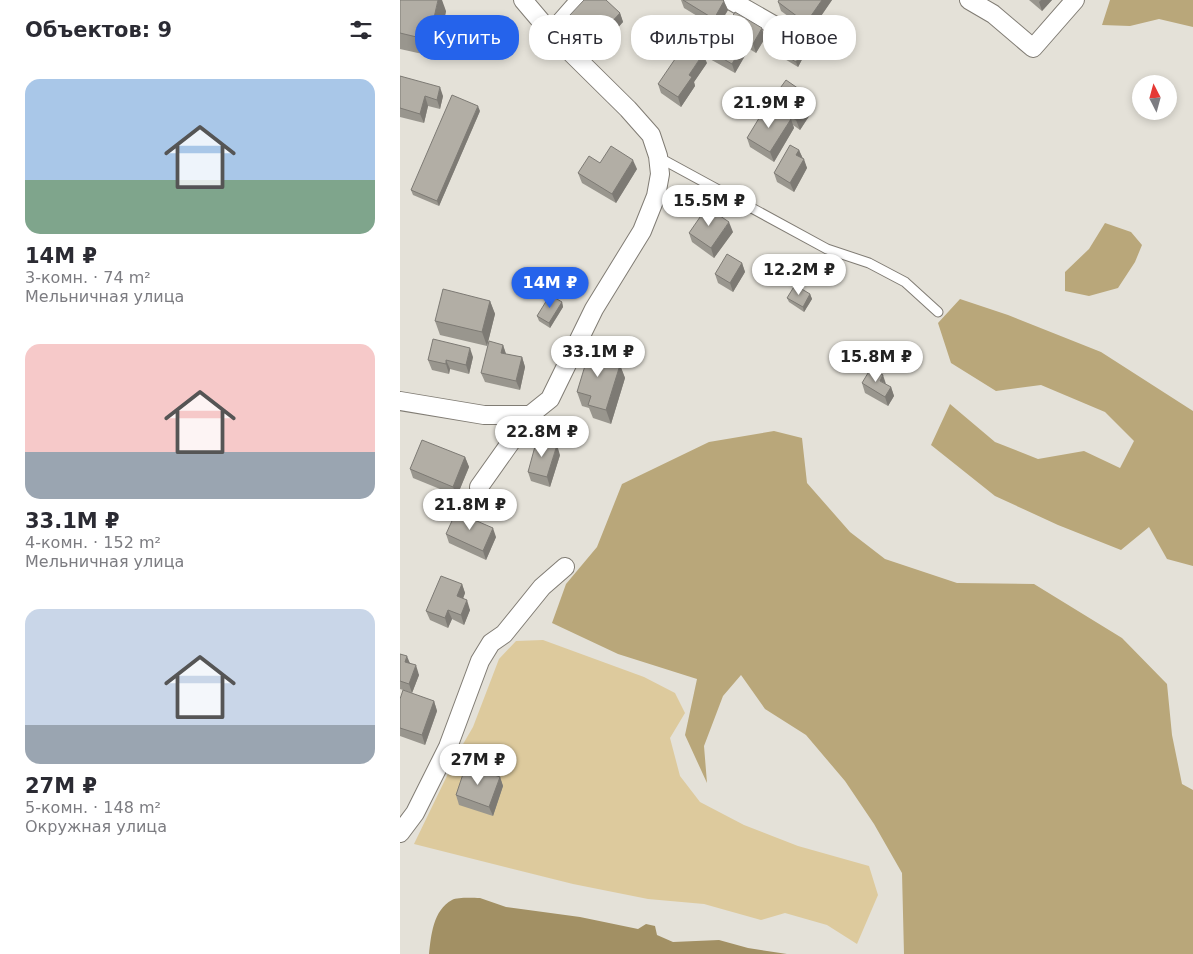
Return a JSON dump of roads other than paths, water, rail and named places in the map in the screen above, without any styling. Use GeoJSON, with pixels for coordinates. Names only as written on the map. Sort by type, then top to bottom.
{"type":"FeatureCollection","features":[{"type":"Feature","properties":{"kind":"street"},"geometry":{"type":"LineString","coordinates":[[523,0],[536,15]]}},
{"type":"Feature","properties":{"kind":"street"},"geometry":{"type":"LineString","coordinates":[[567,15],[580,0]]}},
{"type":"Feature","properties":{"kind":"street"},"geometry":{"type":"LineString","coordinates":[[730,0],[763,19]]}},
{"type":"Feature","properties":{"kind":"street"},"geometry":{"type":"LineString","coordinates":[[969,0],[993,14],[1033,48],[1075,0]]}},
{"type":"Feature","properties":{"kind":"street"},"geometry":{"type":"LineString","coordinates":[[479,487],[530,415],[550,399],[594,309],[642,232],[656,196],[660,174],[658,156],[651,136],[628,109],[578,60]]}},
{"type":"Feature","properties":{"kind":"street"},"geometry":{"type":"LineString","coordinates":[[400,401],[484,415],[530,415]]}},
{"type":"Feature","properties":{"kind":"street"},"geometry":{"type":"LineString","coordinates":[[400,833],[415,813],[448,747],[480,661],[491,643],[504,634],[542,587],[565,567]]}},
{"type":"Feature","properties":{"kind":"lane"},"geometry":{"type":"LineString","coordinates":[[658,156],[826,249],[869,263],[905,282],[938,312]]}}]}
